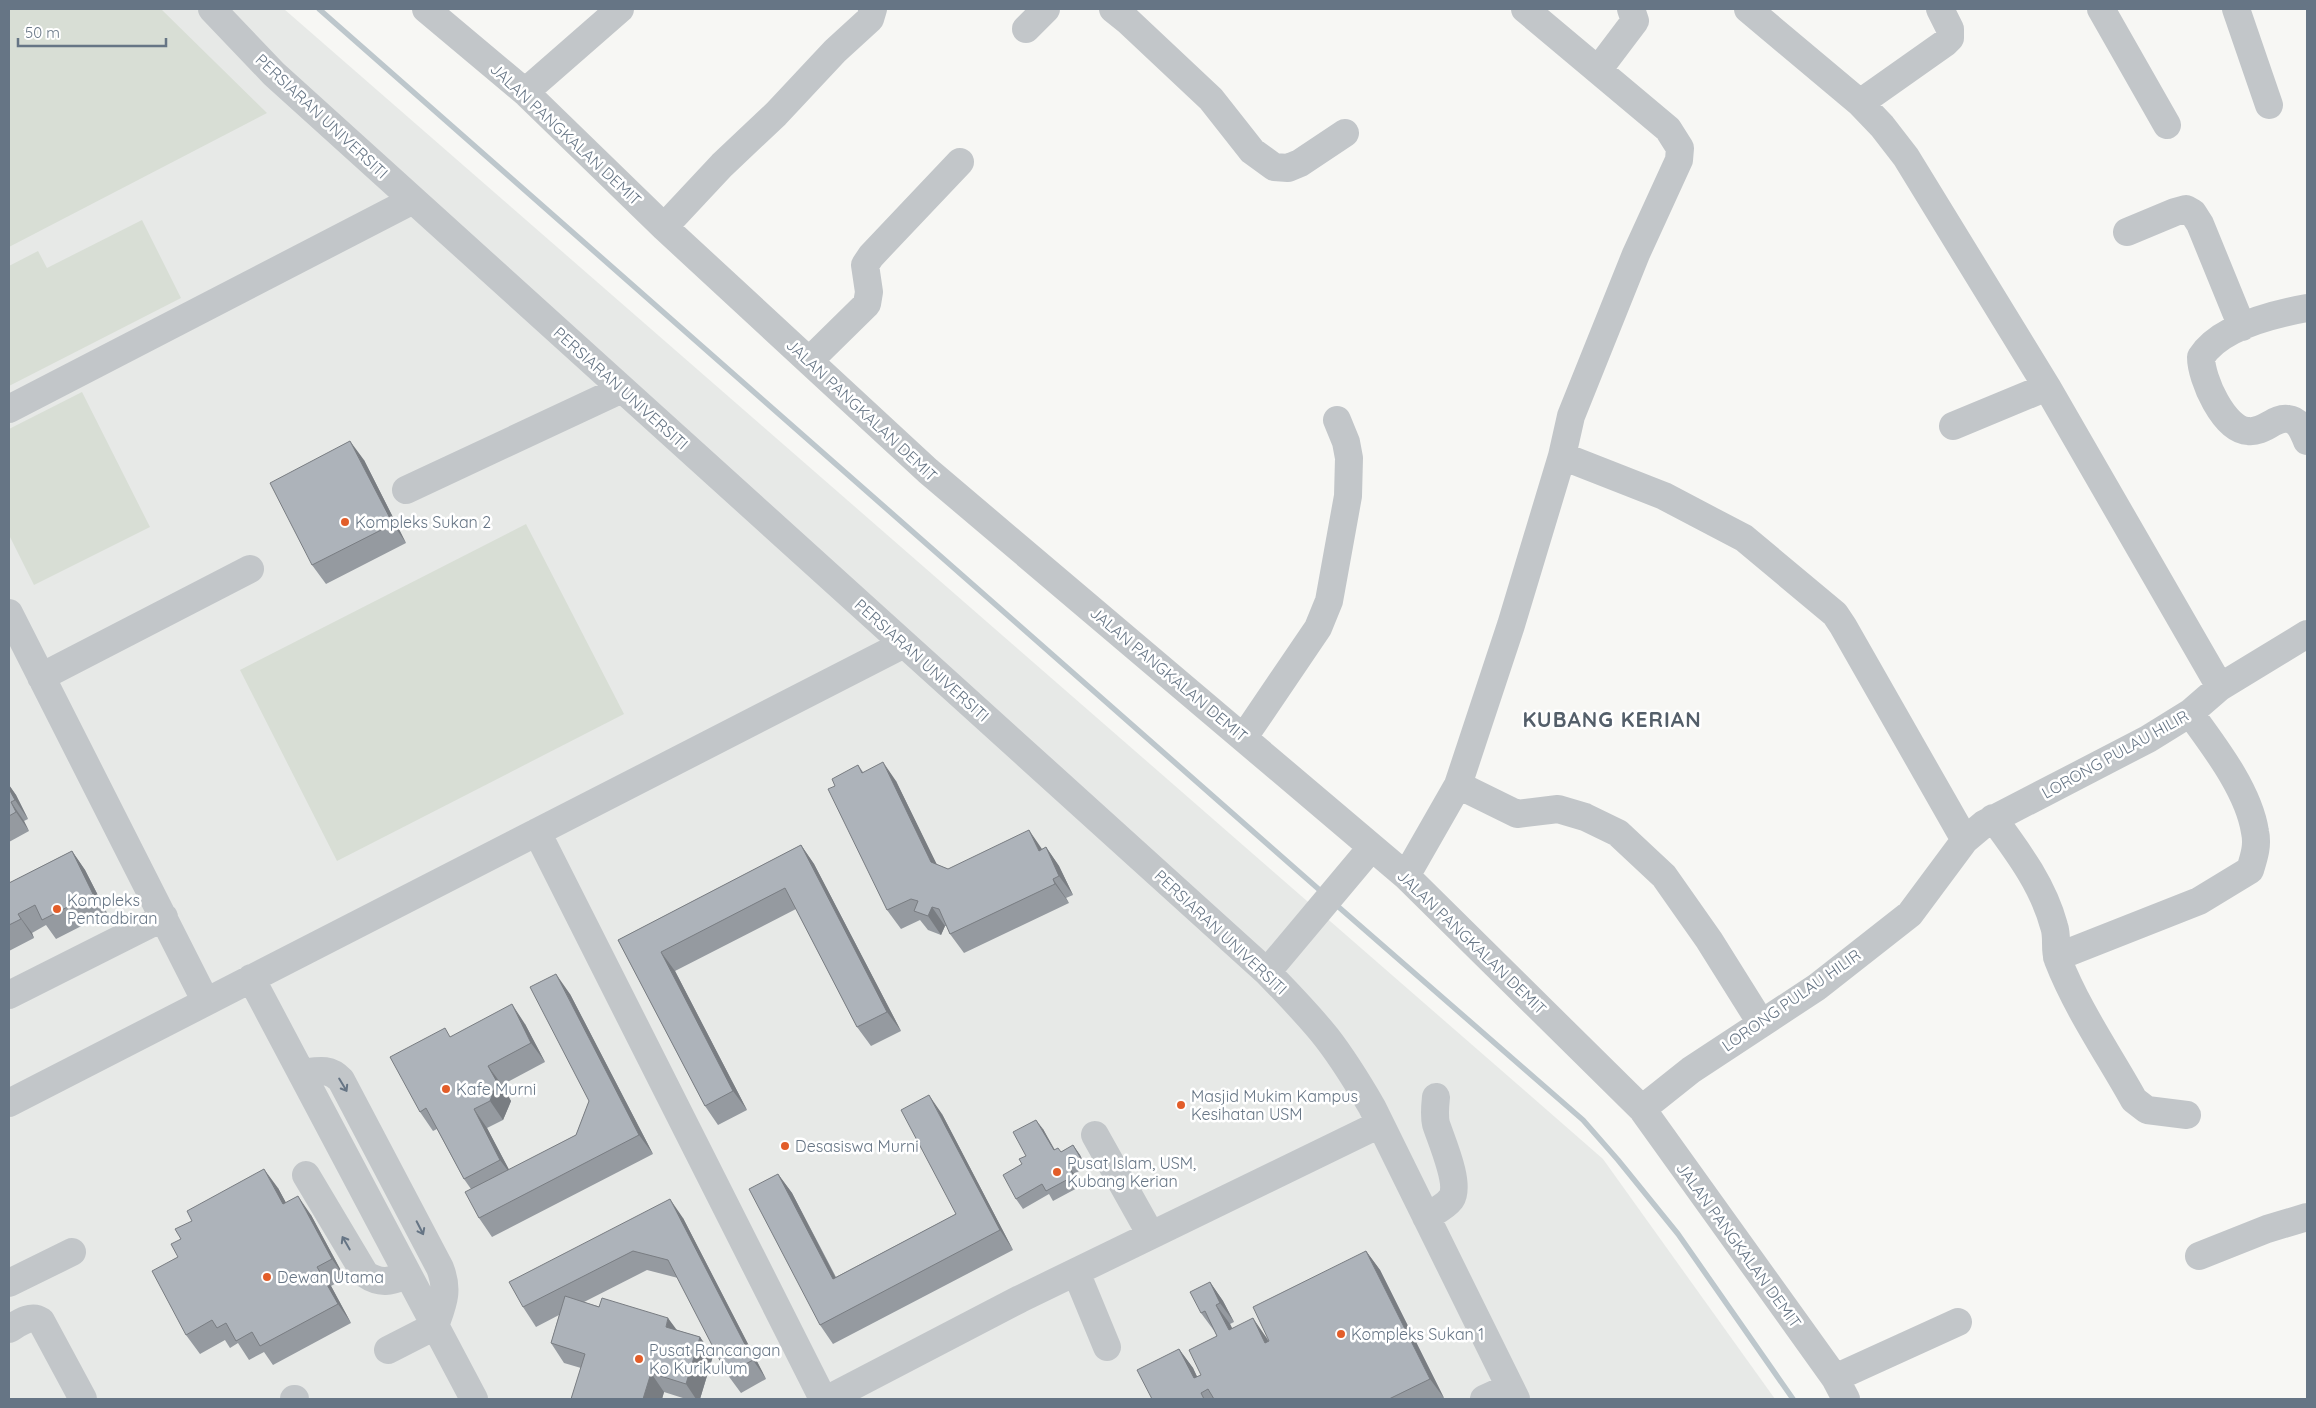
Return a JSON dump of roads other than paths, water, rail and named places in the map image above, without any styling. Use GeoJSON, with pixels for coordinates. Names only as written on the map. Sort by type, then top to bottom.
{"type":"FeatureCollection","features":[{"type":"Feature","properties":{"kind":"street","name":"PERSIARAN UNIVERSITI"},"geometry":{"type":"LineString","coordinates":[[212,9],[274,74],[1267,972],[1327,1038],[1351,1072],[1380,1124],[1513,1393]]}},
{"type":"Feature","properties":{"kind":"street","name":"JALAN PANGKALAN DEMIT"},"geometry":{"type":"LineString","coordinates":[[426,9],[525,92],[664,227],[928,471],[1406,876],[1642,1109],[1840,1389]]}},
{"type":"Feature","properties":{"kind":"street"},"geometry":{"type":"LineString","coordinates":[[525,92],[620,9]]}},
{"type":"Feature","properties":{"kind":"street"},"geometry":{"type":"LineString","coordinates":[[664,227],[722,165],[776,114],[835,51],[870,19],[873,9]]}},
{"type":"Feature","properties":{"kind":"street"},"geometry":{"type":"LineString","coordinates":[[1026,29],[1046,9]]}},
{"type":"Feature","properties":{"kind":"street"},"geometry":{"type":"LineString","coordinates":[[1113,9],[1128,20],[1211,99],[1252,151],[1274,167],[1288,168],[1300,163],[1345,133]]}},
{"type":"Feature","properties":{"kind":"street"},"geometry":{"type":"LineString","coordinates":[[1406,876],[1458,784],[1511,625],[1562,456],[1571,416],[1636,254],[1679,160],[1680,148],[1668,129],[1525,9]]}},
{"type":"Feature","properties":{"kind":"street"},"geometry":{"type":"LineString","coordinates":[[1598,70],[1635,21],[1631,9]]}},
{"type":"Feature","properties":{"kind":"street"},"geometry":{"type":"LineString","coordinates":[[1748,9],[1860,103],[1882,126],[1906,157],[2047,387],[2220,687]]}},
{"type":"Feature","properties":{"kind":"street"},"geometry":{"type":"LineString","coordinates":[[1860,103],[1950,38],[1950,29],[1940,9]]}},
{"type":"Feature","properties":{"kind":"street"},"geometry":{"type":"LineString","coordinates":[[2101,9],[2166,125]]}},
{"type":"Feature","properties":{"kind":"street"},"geometry":{"type":"LineString","coordinates":[[2236,9],[2269,105]]}},
{"type":"Feature","properties":{"kind":"street"},"geometry":{"type":"LineString","coordinates":[[809,361],[867,304],[869,292],[865,265],[871,256],[960,162]]}},
{"type":"Feature","properties":{"kind":"street"},"geometry":{"type":"LineString","coordinates":[[9,409],[413,200]]}},
{"type":"Feature","properties":{"kind":"street"},"geometry":{"type":"LineString","coordinates":[[2127,232],[2186,209],[2193,214],[2200,224],[2242,327]]}},
{"type":"Feature","properties":{"kind":"street"},"geometry":{"type":"LineString","coordinates":[[2307,308],[2282,313],[2242,327],[2215,342],[2207,348],[2201,357],[2204,376],[2226,420],[2248,432],[2261,430],[2280,419],[2290,418],[2300,425],[2307,441]]}},
{"type":"Feature","properties":{"kind":"street"},"geometry":{"type":"LineString","coordinates":[[1954,426],[2047,387]]}},
{"type":"Feature","properties":{"kind":"street"},"geometry":{"type":"LineString","coordinates":[[406,490],[622,389]]}},
{"type":"Feature","properties":{"kind":"street"},"geometry":{"type":"LineString","coordinates":[[1244,737],[1318,628],[1329,601],[1348,496],[1350,458],[1337,420]]}},
{"type":"Feature","properties":{"kind":"street"},"geometry":{"type":"LineString","coordinates":[[1562,456],[1664,496],[1744,538],[1835,614],[1964,840]]}},
{"type":"Feature","properties":{"kind":"street"},"geometry":{"type":"LineString","coordinates":[[41,676],[250,569]]}},
{"type":"Feature","properties":{"kind":"street"},"geometry":{"type":"LineString","coordinates":[[9,613],[206,1002]]}},
{"type":"Feature","properties":{"kind":"street","name":"LORONG PULAU HILIR"},"geometry":{"type":"LineString","coordinates":[[1642,1109],[1691,1070],[1816,987],[1910,914],[1964,840],[1993,818],[2052,791],[2190,713],[2220,687],[2307,634]]}},
{"type":"Feature","properties":{"kind":"street"},"geometry":{"type":"LineString","coordinates":[[9,1103],[904,644]]}},
{"type":"Feature","properties":{"kind":"street"},"geometry":{"type":"LineString","coordinates":[[2057,957],[2199,902],[2250,870],[2256,850],[2255,832],[2245,801],[2225,762],[2190,713]]}},
{"type":"Feature","properties":{"kind":"street"},"geometry":{"type":"LineString","coordinates":[[1458,784],[1517,814],[1558,809],[1585,817],[1618,833],[1664,876],[1709,940],[1761,1023]]}},
{"type":"Feature","properties":{"kind":"street"},"geometry":{"type":"LineString","coordinates":[[1993,818],[2029,868],[2044,896],[2055,928],[2057,957],[2070,987],[2134,1100],[2147,1110],[2187,1115]]}},
{"type":"Feature","properties":{"kind":"street"},"geometry":{"type":"LineString","coordinates":[[537,832],[823,1399]]}},
{"type":"Feature","properties":{"kind":"street"},"geometry":{"type":"LineString","coordinates":[[1267,972],[1371,848]]}},
{"type":"Feature","properties":{"kind":"street"},"geometry":{"type":"LineString","coordinates":[[9,995],[164,917]]}},
{"type":"Feature","properties":{"kind":"street"},"geometry":{"type":"LineString","coordinates":[[251,978],[474,1399]]}},
{"type":"Feature","properties":{"kind":"street"},"geometry":{"type":"LineString","coordinates":[[302,1073],[327,1070],[334,1073],[341,1080],[440,1268],[445,1282],[446,1292],[436,1326],[388,1350]]}},
{"type":"Feature","properties":{"kind":"street"},"geometry":{"type":"LineString","coordinates":[[1426,1217],[1452,1198],[1453,1192],[1449,1158],[1434,1114],[1436,1098]]}},
{"type":"Feature","properties":{"kind":"street"},"geometry":{"type":"LineString","coordinates":[[828,1399],[1076,1272],[1380,1124]]}},
{"type":"Feature","properties":{"kind":"street"},"geometry":{"type":"LineString","coordinates":[[1095,1135],[1151,1236]]}},
{"type":"Feature","properties":{"kind":"street"},"geometry":{"type":"LineString","coordinates":[[306,1175],[365,1274],[374,1281],[386,1282],[408,1275]]}},
{"type":"Feature","properties":{"kind":"street"},"geometry":{"type":"LineString","coordinates":[[2199,1256],[2267,1229],[2307,1217]]}},
{"type":"Feature","properties":{"kind":"street"},"geometry":{"type":"LineString","coordinates":[[9,1284],[72,1252]]}},
{"type":"Feature","properties":{"kind":"street"},"geometry":{"type":"LineString","coordinates":[[1076,1272],[1108,1347]]}},
{"type":"Feature","properties":{"kind":"street"},"geometry":{"type":"LineString","coordinates":[[9,1328],[31,1318],[41,1320],[83,1399]]}},
{"type":"Feature","properties":{"kind":"street"},"geometry":{"type":"LineString","coordinates":[[1840,1389],[1958,1322]]}},
{"type":"Feature","properties":{"kind":"street"},"geometry":{"type":"LineString","coordinates":[[1484,1399],[1513,1393]]}},
{"type":"Feature","properties":{"kind":"waterway"},"geometry":{"type":"LineString","coordinates":[[319,9],[1323,893]]}},
{"type":"Feature","properties":{"kind":"waterway"},"geometry":{"type":"LineString","coordinates":[[1334,903],[1583,1120],[1678,1234],[1793,1399]]}},
{"type":"Feature","properties":{"kind":"place","name":"Kompleks Sukan 2"},"geometry":{"type":"Point","coordinates":[345,522]}},
{"type":"Feature","properties":{"kind":"place","name":"Kompleks Pentadbiran"},"geometry":{"type":"Point","coordinates":[57,909]}},
{"type":"Feature","properties":{"kind":"place","name":"Kafe Murni"},"geometry":{"type":"Point","coordinates":[446,1089]}},
{"type":"Feature","properties":{"kind":"place","name":"Masjid Mukim Kampus Kesihatan USM"},"geometry":{"type":"Point","coordinates":[1181,1105]}},
{"type":"Feature","properties":{"kind":"place","name":"Desasiswa Murni"},"geometry":{"type":"Point","coordinates":[785,1146]}},
{"type":"Feature","properties":{"kind":"place","name":"Pusat Islam, USM, Kubang Kerian"},"geometry":{"type":"Point","coordinates":[1057,1172]}},
{"type":"Feature","properties":{"kind":"place","name":"Dewan Utama"},"geometry":{"type":"Point","coordinates":[267,1277]}},
{"type":"Feature","properties":{"kind":"place","name":"Kompleks Sukan 1"},"geometry":{"type":"Point","coordinates":[1341,1334]}},
{"type":"Feature","properties":{"kind":"place","name":"Pusat Rancangan Ko Kurikulum"},"geometry":{"type":"Point","coordinates":[639,1359]}},
{"type":"Feature","properties":{"kind":"district","name":"KUBANG KERIAN"},"geometry":{"type":"Point","coordinates":[1612,719]}}]}
